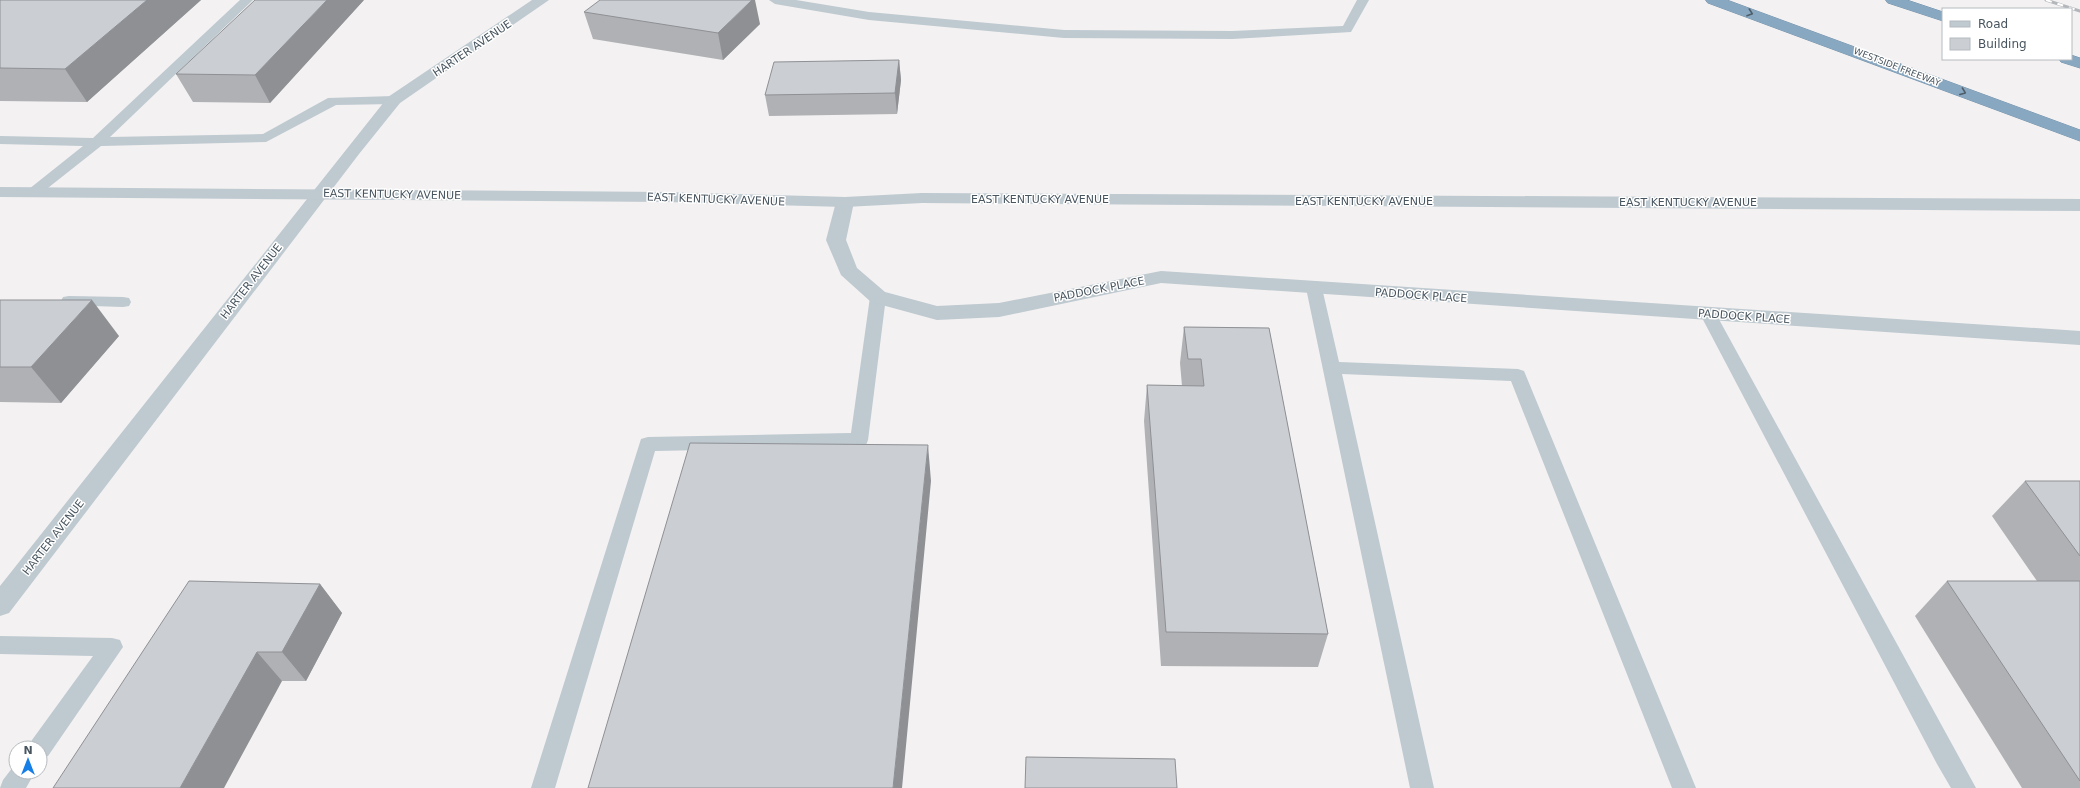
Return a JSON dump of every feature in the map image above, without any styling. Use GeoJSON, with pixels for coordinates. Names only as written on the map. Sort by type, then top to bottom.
{"type":"FeatureCollection","features":[{"type":"Feature","properties":{"kind":"highway","name":"WESTSIDE FREEWAY"},"geometry":{"type":"LineString","coordinates":[[1713,0],[1798,30],[2080,136]]}},
{"type":"Feature","properties":{"kind":"highway"},"geometry":{"type":"LineString","coordinates":[[1893,0],[1942,17]]}},
{"type":"Feature","properties":{"kind":"highway"},"geometry":{"type":"LineString","coordinates":[[2070,60],[2080,63]]}},
{"type":"Feature","properties":{"kind":"street","name":"HARTER AVENUE"},"geometry":{"type":"LineString","coordinates":[[2,600],[319,193],[394,100],[542,0]]}},
{"type":"Feature","properties":{"kind":"street","name":"EAST KENTUCKY AVENUE"},"geometry":{"type":"LineString","coordinates":[[0,192],[319,193],[666,197],[845,202],[930,198],[2080,205]]}},
{"type":"Feature","properties":{"kind":"street","name":"PADDOCK PLACE"},"geometry":{"type":"LineString","coordinates":[[845,202],[836,240],[848,271],[878,297],[937,312],[999,310],[1161,277],[2080,338]]}},
{"type":"Feature","properties":{"kind":"lane"},"geometry":{"type":"LineString","coordinates":[[34,192],[97,142],[247,0]]}},
{"type":"Feature","properties":{"kind":"lane"},"geometry":{"type":"LineString","coordinates":[[775,0],[869,16],[1064,34],[1232,35],[1347,29],[1364,0]]}},
{"type":"Feature","properties":{"kind":"lane"},"geometry":{"type":"LineString","coordinates":[[0,140],[97,142],[266,138],[332,100],[394,100]]}},
{"type":"Feature","properties":{"kind":"lane"},"geometry":{"type":"LineString","coordinates":[[1314,288],[1422,788]]}},
{"type":"Feature","properties":{"kind":"lane"},"geometry":{"type":"LineString","coordinates":[[543,788],[648,444],[859,440],[878,297]]}},
{"type":"Feature","properties":{"kind":"lane"},"geometry":{"type":"LineString","coordinates":[[54,301],[123,302]]}},
{"type":"Feature","properties":{"kind":"lane"},"geometry":{"type":"LineString","coordinates":[[1708,314],[1941,749],[1964,788]]}},
{"type":"Feature","properties":{"kind":"lane"},"geometry":{"type":"LineString","coordinates":[[1331,368],[1518,375],[1684,788]]}},
{"type":"Feature","properties":{"kind":"lane"},"geometry":{"type":"LineString","coordinates":[[0,645],[112,647],[46,740]]}},
{"type":"Feature","properties":{"kind":"building"},"geometry":{"type":"Polygon","coordinates":[[[0,0],[147,0],[65,69],[0,68],[0,0]]]}},
{"type":"Feature","properties":{"kind":"building"},"geometry":{"type":"Polygon","coordinates":[[[255,0],[327,0],[255,75],[176,74],[255,0]]]}},
{"type":"Feature","properties":{"kind":"building"},"geometry":{"type":"Polygon","coordinates":[[[600,0],[752,0],[718,33],[584,12],[600,0]]]}},
{"type":"Feature","properties":{"kind":"building"},"geometry":{"type":"Polygon","coordinates":[[[899,60],[895,93],[765,95],[774,62],[899,60]]]}},
{"type":"Feature","properties":{"kind":"building"},"geometry":{"type":"Polygon","coordinates":[[[0,300],[92,300],[31,367],[0,367],[0,300]]]}},
{"type":"Feature","properties":{"kind":"building"},"geometry":{"type":"Polygon","coordinates":[[[1184,327],[1269,328],[1328,634],[1166,632],[1147,385],[1204,386],[1201,359],[1188,359],[1184,327]]]}},
{"type":"Feature","properties":{"kind":"building"},"geometry":{"type":"Polygon","coordinates":[[[690,443],[928,445],[893,788],[588,788],[690,443]]]}},
{"type":"Feature","properties":{"kind":"building"},"geometry":{"type":"Polygon","coordinates":[[[2025,481],[2080,481],[2080,556],[2025,481]]]}},
{"type":"Feature","properties":{"kind":"building"},"geometry":{"type":"Polygon","coordinates":[[[189,581],[320,584],[282,652],[257,652],[180,788],[53,788],[189,581]]]}},
{"type":"Feature","properties":{"kind":"building"},"geometry":{"type":"Polygon","coordinates":[[[1947,581],[2080,581],[2080,781],[1947,581]]]}},
{"type":"Feature","properties":{"kind":"building"},"geometry":{"type":"Polygon","coordinates":[[[1026,757],[1175,759],[1177,788],[1025,788],[1026,757]]]}},
{"type":"Feature","properties":{"kind":"railway"},"geometry":{"type":"LineString","coordinates":[[2046,0],[2071,8]]}},
{"type":"Feature","properties":{"kind":"railway"},"geometry":{"type":"LineString","coordinates":[[2072,8],[2080,11]]}}]}
